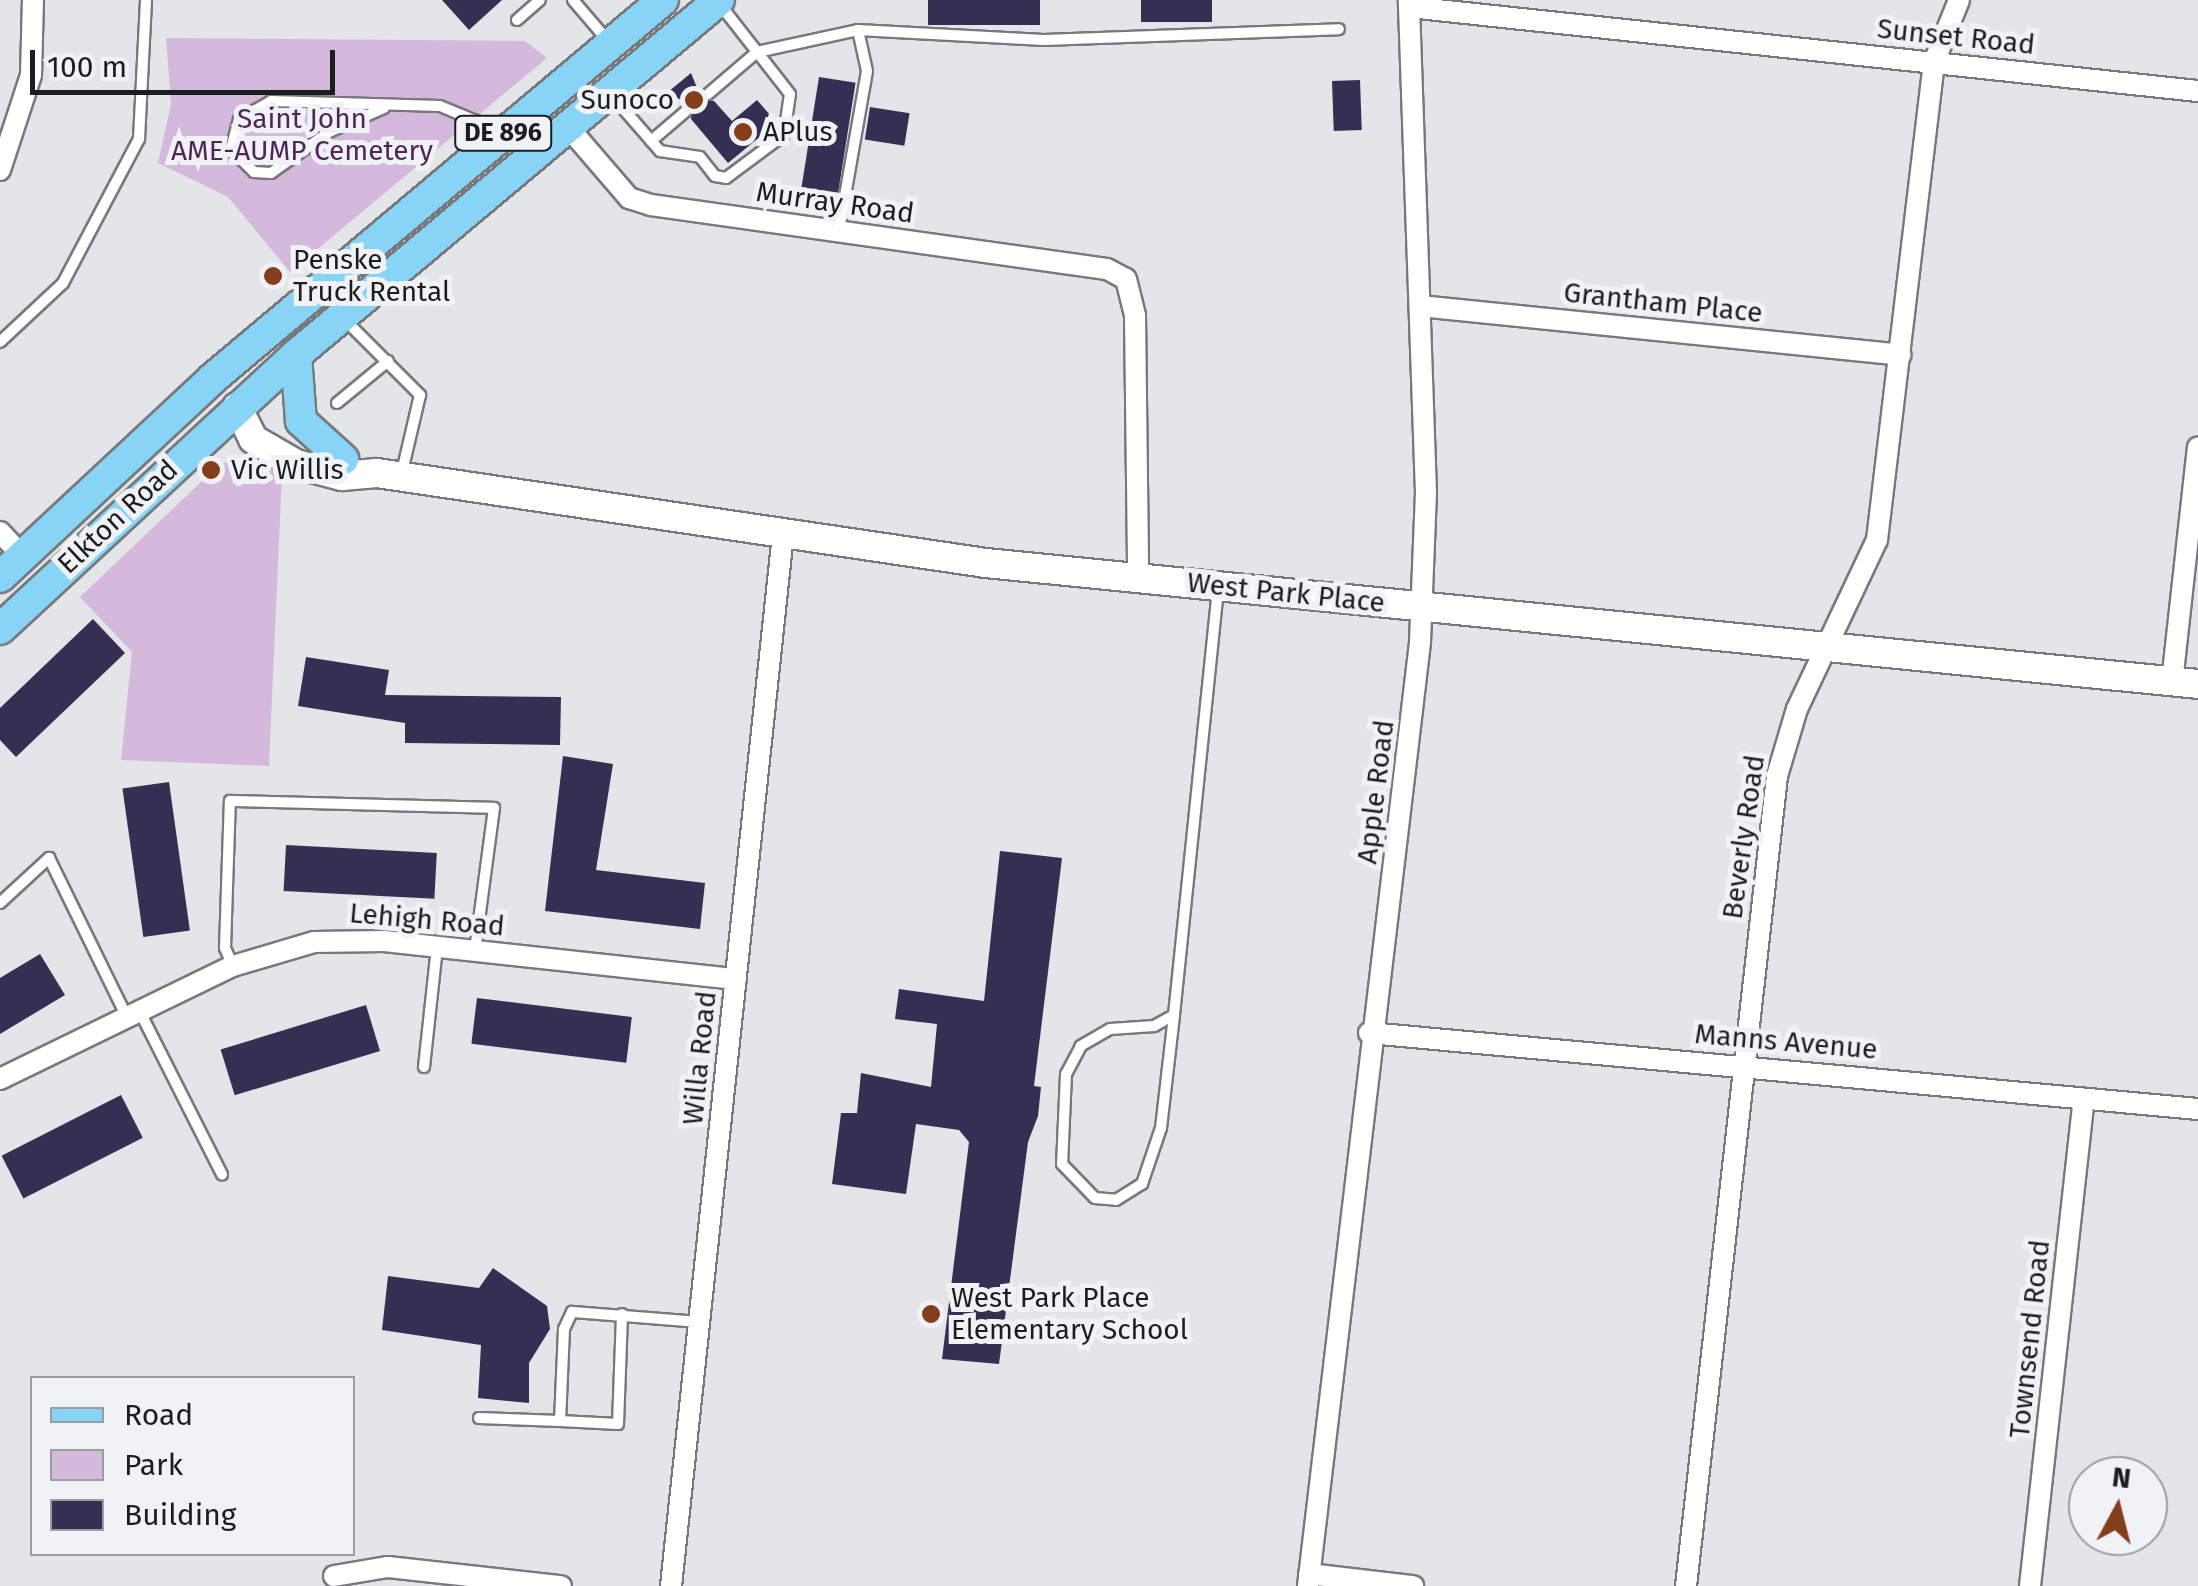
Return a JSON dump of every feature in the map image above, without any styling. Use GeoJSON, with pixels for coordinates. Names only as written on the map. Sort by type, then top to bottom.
{"type":"FeatureCollection","features":[{"type":"Feature","properties":{"kind":"main road","name":"DE 896"},"geometry":{"type":"LineString","coordinates":[[212,379],[663,0]]}},
{"type":"Feature","properties":{"kind":"main road"},"geometry":{"type":"LineString","coordinates":[[677,35],[682,0]]}},
{"type":"Feature","properties":{"kind":"main road","name":"DE 896"},"geometry":{"type":"LineString","coordinates":[[237,407],[718,0]]}},
{"type":"Feature","properties":{"kind":"main road"},"geometry":{"type":"LineString","coordinates":[[296,355],[301,421],[343,459]]}},
{"type":"Feature","properties":{"kind":"main road","name":"Elkton Road"},"geometry":{"type":"LineString","coordinates":[[11,566],[212,379]]}},
{"type":"Feature","properties":{"kind":"main road","name":"Elkton Road"},"geometry":{"type":"LineString","coordinates":[[0,629],[237,407]]}},
{"type":"Feature","properties":{"kind":"street"},"geometry":{"type":"LineString","coordinates":[[0,170],[31,76],[33,0]]}},
{"type":"Feature","properties":{"kind":"street","name":"Beverly Road"},"geometry":{"type":"LineString","coordinates":[[1686,1586],[1777,776],[1827,647],[1877,540],[1934,62],[1959,0]]}},
{"type":"Feature","properties":{"kind":"street","name":"Sunset Road"},"geometry":{"type":"LineString","coordinates":[[1409,4],[2198,91]]}},
{"type":"Feature","properties":{"kind":"street","name":"Apple Road"},"geometry":{"type":"LineString","coordinates":[[1309,1580],[1369,1033],[1402,833],[1420,606],[1426,492],[1409,4]]}},
{"type":"Feature","properties":{"kind":"street","name":"Murray Road"},"geometry":{"type":"LineString","coordinates":[[568,127],[629,198],[1107,269],[1126,279],[1135,316],[1138,578]]}},
{"type":"Feature","properties":{"kind":"street","name":"Grantham Place"},"geometry":{"type":"LineString","coordinates":[[1420,306],[1900,355]]}},
{"type":"Feature","properties":{"kind":"street","name":"West Park Place"},"geometry":{"type":"LineString","coordinates":[[212,379],[237,407],[253,440],[296,464],[342,476],[389,475],[783,535],[1138,578],[2185,683]]}},
{"type":"Feature","properties":{"kind":"street","name":"West Park Place"},"geometry":{"type":"LineString","coordinates":[[237,407],[301,447],[389,475]]}},
{"type":"Feature","properties":{"kind":"street"},"geometry":{"type":"LineString","coordinates":[[2185,683],[2198,447]]}},
{"type":"Feature","properties":{"kind":"street"},"geometry":{"type":"LineString","coordinates":[[0,532],[11,566]]}},
{"type":"Feature","properties":{"kind":"street","name":"Willa Road"},"geometry":{"type":"LineString","coordinates":[[671,1586],[783,535]]}},
{"type":"Feature","properties":{"kind":"street","name":"Lehigh Road"},"geometry":{"type":"LineString","coordinates":[[0,1079],[233,966],[326,941],[436,947],[736,980]]}},
{"type":"Feature","properties":{"kind":"street","name":"Manns Avenue"},"geometry":{"type":"LineString","coordinates":[[1369,1033],[2198,1109]]}},
{"type":"Feature","properties":{"kind":"street","name":"Townsend Road"},"geometry":{"type":"LineString","coordinates":[[2030,1586],[2084,1099]]}},
{"type":"Feature","properties":{"kind":"street"},"geometry":{"type":"LineString","coordinates":[[334,1576],[388,1568],[560,1586]]}},
{"type":"Feature","properties":{"kind":"street"},"geometry":{"type":"LineString","coordinates":[[1309,1580],[1413,1586]]}},
{"type":"Feature","properties":{"kind":"lane"},"geometry":{"type":"LineString","coordinates":[[0,342],[63,282],[140,139],[146,0]]}},
{"type":"Feature","properties":{"kind":"lane"},"geometry":{"type":"LineString","coordinates":[[517,20],[540,0]]}},
{"type":"Feature","properties":{"kind":"lane"},"geometry":{"type":"LineString","coordinates":[[573,0],[610,44]]}},
{"type":"Feature","properties":{"kind":"lane"},"geometry":{"type":"LineString","coordinates":[[609,92],[660,152],[700,157],[726,178],[784,135],[790,94],[718,0]]}},
{"type":"Feature","properties":{"kind":"lane"},"geometry":{"type":"LineString","coordinates":[[708,94],[757,52],[858,30],[1044,40],[1339,29]]}},
{"type":"Feature","properties":{"kind":"lane"},"geometry":{"type":"LineString","coordinates":[[839,231],[866,71],[858,30]]}},
{"type":"Feature","properties":{"kind":"lane"},"geometry":{"type":"LineString","coordinates":[[384,108],[329,132],[271,174],[254,172],[231,150],[239,119],[271,102],[384,108],[440,106],[504,133]]}},
{"type":"Feature","properties":{"kind":"lane"},"geometry":{"type":"LineString","coordinates":[[652,141],[685,112]]}},
{"type":"Feature","properties":{"kind":"lane"},"geometry":{"type":"LineString","coordinates":[[341,317],[420,395],[389,475]]}},
{"type":"Feature","properties":{"kind":"lane"},"geometry":{"type":"LineString","coordinates":[[337,403],[388,362]]}},
{"type":"Feature","properties":{"kind":"lane"},"geometry":{"type":"LineString","coordinates":[[1174,1015],[1154,1026],[1110,1030],[1081,1046],[1066,1074],[1062,1164],[1094,1198],[1130,1194],[1152,1169],[1174,1015],[1218,586]]}},
{"type":"Feature","properties":{"kind":"lane"},"geometry":{"type":"LineString","coordinates":[[233,966],[224,948],[230,801],[494,808],[476,951]]}},
{"type":"Feature","properties":{"kind":"lane"},"geometry":{"type":"LineString","coordinates":[[0,903],[49,858],[222,1174]]}},
{"type":"Feature","properties":{"kind":"lane"},"geometry":{"type":"LineString","coordinates":[[424,1068],[436,947]]}},
{"type":"Feature","properties":{"kind":"lane"},"geometry":{"type":"LineString","coordinates":[[560,1422],[567,1316],[622,1314],[699,1322]]}},
{"type":"Feature","properties":{"kind":"lane"},"geometry":{"type":"LineString","coordinates":[[479,1418],[618,1424],[622,1314]]}},
{"type":"Feature","properties":{"kind":"green space","name":"Saint John AME-AUMP Cemetery"},"geometry":{"type":"Polygon","coordinates":[[[166,38],[525,41],[547,58],[290,272],[228,197],[158,163],[171,104],[166,38]]]}},
{"type":"Feature","properties":{"kind":"green space"},"geometry":{"type":"Polygon","coordinates":[[[259,459],[282,474],[269,766],[121,760],[132,652],[80,597],[221,463],[259,459]]]}},
{"type":"Feature","properties":{"kind":"building"},"geometry":{"type":"Polygon","coordinates":[[[442,0],[502,0],[469,30],[442,0]]]}},
{"type":"Feature","properties":{"kind":"building"},"geometry":{"type":"Polygon","coordinates":[[[928,0],[1040,0],[1040,25],[928,25],[928,0]]]}},
{"type":"Feature","properties":{"kind":"building"},"geometry":{"type":"Polygon","coordinates":[[[1141,0],[1212,0],[1212,22],[1141,22],[1141,0]]]}},
{"type":"Feature","properties":{"kind":"building"},"geometry":{"type":"Polygon","coordinates":[[[691,73],[702,100],[714,101],[732,121],[757,100],[777,123],[728,163],[691,119],[692,107],[668,92],[691,73]]]}},
{"type":"Feature","properties":{"kind":"building"},"geometry":{"type":"Polygon","coordinates":[[[819,77],[856,83],[838,194],[801,189],[819,77]]]}},
{"type":"Feature","properties":{"kind":"building"},"geometry":{"type":"Polygon","coordinates":[[[1360,80],[1362,130],[1334,131],[1332,81],[1360,80]]]}},
{"type":"Feature","properties":{"kind":"building"},"geometry":{"type":"Polygon","coordinates":[[[870,107],[910,113],[904,146],[865,140],[870,107]]]}},
{"type":"Feature","properties":{"kind":"building"},"geometry":{"type":"Polygon","coordinates":[[[93,619],[125,653],[16,757],[0,740],[0,708],[93,619]]]}},
{"type":"Feature","properties":{"kind":"building"},"geometry":{"type":"Polygon","coordinates":[[[306,657],[389,670],[385,695],[561,697],[560,745],[405,743],[405,723],[298,706],[306,657]]]}},
{"type":"Feature","properties":{"kind":"building"},"geometry":{"type":"Polygon","coordinates":[[[563,756],[613,764],[596,870],[705,883],[700,929],[545,911],[563,756]]]}},
{"type":"Feature","properties":{"kind":"building"},"geometry":{"type":"Polygon","coordinates":[[[169,782],[190,931],[143,937],[122,789],[169,782]]]}},
{"type":"Feature","properties":{"kind":"building"},"geometry":{"type":"Polygon","coordinates":[[[286,845],[437,853],[434,899],[284,891],[286,845]]]}},
{"type":"Feature","properties":{"kind":"building","name":"West Park Place Elementary School"},"geometry":{"type":"Polygon","coordinates":[[[1000,851],[1062,858],[1034,1086],[1041,1087],[1038,1116],[1028,1142],[999,1364],[942,1359],[969,1142],[959,1130],[916,1124],[906,1194],[832,1184],[841,1113],[857,1113],[861,1073],[931,1087],[937,1024],[895,1019],[899,989],[984,1001],[1000,851]]]}},
{"type":"Feature","properties":{"kind":"building"},"geometry":{"type":"Polygon","coordinates":[[[40,954],[65,995],[0,1034],[0,978],[40,954]]]}},
{"type":"Feature","properties":{"kind":"building"},"geometry":{"type":"Polygon","coordinates":[[[477,998],[632,1017],[626,1063],[471,1044],[477,998]]]}},
{"type":"Feature","properties":{"kind":"building"},"geometry":{"type":"Polygon","coordinates":[[[366,1005],[380,1051],[235,1095],[221,1049],[366,1005]]]}},
{"type":"Feature","properties":{"kind":"building"},"geometry":{"type":"Polygon","coordinates":[[[121,1095],[143,1138],[23,1199],[2,1156],[121,1095]]]}},
{"type":"Feature","properties":{"kind":"building"},"geometry":{"type":"Polygon","coordinates":[[[493,1268],[547,1306],[550,1329],[529,1363],[529,1403],[478,1398],[481,1345],[382,1330],[388,1276],[479,1288],[493,1268]]]}},
{"type":"Feature","properties":{"kind":"place","name":"Sunoco"},"geometry":{"type":"Point","coordinates":[694,100]}},
{"type":"Feature","properties":{"kind":"place","name":"APlus"},"geometry":{"type":"Point","coordinates":[743,132]}},
{"type":"Feature","properties":{"kind":"place","name":"Penske Truck Rental"},"geometry":{"type":"Point","coordinates":[273,276]}},
{"type":"Feature","properties":{"kind":"place","name":"Vic Willis"},"geometry":{"type":"Point","coordinates":[211,470]}},
{"type":"Feature","properties":{"kind":"place","name":"West Park Place Elementary School"},"geometry":{"type":"Point","coordinates":[931,1314]}}]}
